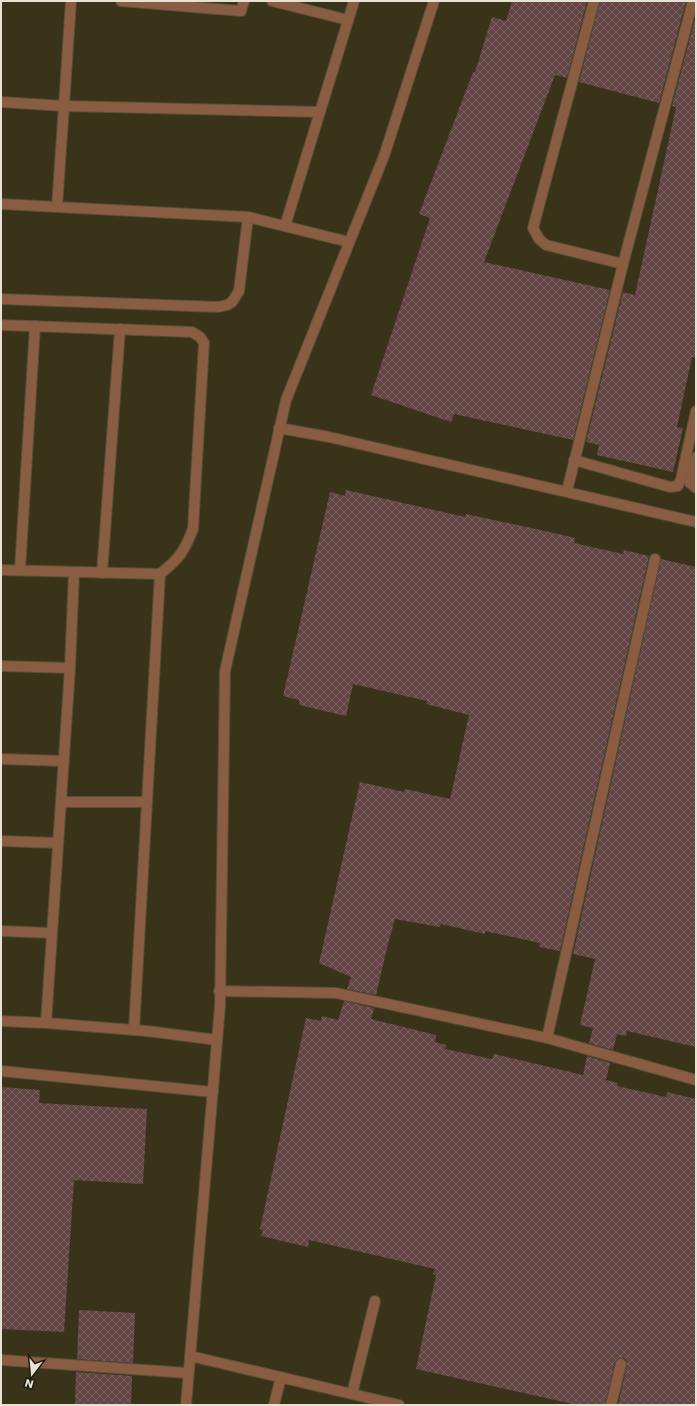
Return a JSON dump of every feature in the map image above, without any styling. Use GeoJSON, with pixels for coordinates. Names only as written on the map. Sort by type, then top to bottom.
{"type":"FeatureCollection","features":[{"type":"Feature","properties":{"kind":"street"},"geometry":{"type":"LineString","coordinates":[[57,207],[71,1]]}},
{"type":"Feature","properties":{"kind":"street"},"geometry":{"type":"LineString","coordinates":[[121,1],[176,3],[241,11],[244,1]]}},
{"type":"Feature","properties":{"kind":"street"},"geometry":{"type":"LineString","coordinates":[[272,1],[348,20]]}},
{"type":"Feature","properties":{"kind":"street"},"geometry":{"type":"LineString","coordinates":[[284,226],[354,1]]}},
{"type":"Feature","properties":{"kind":"street"},"geometry":{"type":"LineString","coordinates":[[186,1405],[213,1092],[220,991],[225,671],[286,400],[384,156],[434,1]]}},
{"type":"Feature","properties":{"kind":"street"},"geometry":{"type":"LineString","coordinates":[[594,1],[533,228],[539,239],[546,245],[623,264]]}},
{"type":"Feature","properties":{"kind":"street"},"geometry":{"type":"LineString","coordinates":[[567,491],[623,264],[693,1]]}},
{"type":"Feature","properties":{"kind":"street"},"geometry":{"type":"LineString","coordinates":[[1,102],[64,106],[320,112]]}},
{"type":"Feature","properties":{"kind":"street"},"geometry":{"type":"LineString","coordinates":[[1,204],[248,217],[349,242]]}},
{"type":"Feature","properties":{"kind":"street"},"geometry":{"type":"LineString","coordinates":[[1,299],[218,307],[227,305],[232,302],[239,291],[248,217]]}},
{"type":"Feature","properties":{"kind":"street"},"geometry":{"type":"LineString","coordinates":[[1,325],[192,332],[200,337],[204,343],[193,529],[186,547],[176,561],[160,574],[1,570]]}},
{"type":"Feature","properties":{"kind":"street"},"geometry":{"type":"LineString","coordinates":[[20,570],[35,326]]}},
{"type":"Feature","properties":{"kind":"street"},"geometry":{"type":"LineString","coordinates":[[102,573],[120,329]]}},
{"type":"Feature","properties":{"kind":"street"},"geometry":{"type":"LineString","coordinates":[[574,460],[670,487],[678,486],[681,479],[696,410]]}},
{"type":"Feature","properties":{"kind":"street"},"geometry":{"type":"LineString","coordinates":[[280,428],[329,437],[696,522]]}},
{"type":"Feature","properties":{"kind":"street"},"geometry":{"type":"LineString","coordinates":[[696,457],[690,483],[696,488]]}},
{"type":"Feature","properties":{"kind":"street"},"geometry":{"type":"LineString","coordinates":[[547,1038],[655,559]]}},
{"type":"Feature","properties":{"kind":"street"},"geometry":{"type":"LineString","coordinates":[[46,1023],[70,668],[74,572]]}},
{"type":"Feature","properties":{"kind":"street"},"geometry":{"type":"LineString","coordinates":[[134,1030],[160,574]]}},
{"type":"Feature","properties":{"kind":"street"},"geometry":{"type":"LineString","coordinates":[[1,666],[70,668]]}},
{"type":"Feature","properties":{"kind":"street"},"geometry":{"type":"LineString","coordinates":[[1,759],[64,761]]}},
{"type":"Feature","properties":{"kind":"street"},"geometry":{"type":"LineString","coordinates":[[61,802],[146,802]]}},
{"type":"Feature","properties":{"kind":"street"},"geometry":{"type":"LineString","coordinates":[[1,841],[58,842]]}},
{"type":"Feature","properties":{"kind":"street"},"geometry":{"type":"LineString","coordinates":[[1,931],[52,933]]}},
{"type":"Feature","properties":{"kind":"street"},"geometry":{"type":"LineString","coordinates":[[220,991],[336,993],[547,1038],[696,1080]]}},
{"type":"Feature","properties":{"kind":"street"},"geometry":{"type":"LineString","coordinates":[[1,1021],[134,1030],[217,1040]]}},
{"type":"Feature","properties":{"kind":"street"},"geometry":{"type":"LineString","coordinates":[[1,1072],[213,1092]]}},
{"type":"Feature","properties":{"kind":"street"},"geometry":{"type":"LineString","coordinates":[[352,1394],[375,1301]]}},
{"type":"Feature","properties":{"kind":"street"},"geometry":{"type":"LineString","coordinates":[[190,1356],[399,1405]]}},
{"type":"Feature","properties":{"kind":"street"},"geometry":{"type":"LineString","coordinates":[[1,1360],[188,1373]]}},
{"type":"Feature","properties":{"kind":"street"},"geometry":{"type":"LineString","coordinates":[[611,1405],[621,1364]]}},
{"type":"Feature","properties":{"kind":"street"},"geometry":{"type":"LineString","coordinates":[[274,1405],[281,1377]]}},
{"type":"Feature","properties":{"kind":"building"},"geometry":{"type":"Polygon","coordinates":[[[512,1],[587,1],[567,78],[555,75],[484,262],[610,290],[573,440],[454,414],[451,422],[371,395],[430,218],[419,214],[473,72],[475,72],[492,17],[506,21],[512,1]]]}},
{"type":"Feature","properties":{"kind":"building"},"geometry":{"type":"Polygon","coordinates":[[[600,1],[686,1],[659,103],[579,82],[600,1]]]}},
{"type":"Feature","properties":{"kind":"building"},"geometry":{"type":"Polygon","coordinates":[[[696,15],[696,358],[692,357],[677,427],[683,428],[673,472],[597,455],[599,445],[586,442],[623,292],[635,295],[676,107],[672,106],[696,15]]]}},
{"type":"Feature","properties":{"kind":"building"},"geometry":{"type":"Polygon","coordinates":[[[346,490],[465,517],[466,514],[545,531],[575,538],[574,543],[623,554],[624,550],[649,556],[560,951],[539,947],[540,943],[485,931],[485,934],[441,924],[440,927],[395,919],[376,995],[347,989],[351,977],[319,963],[360,782],[404,792],[405,789],[450,799],[469,715],[426,704],[427,701],[353,684],[346,716],[299,705],[299,700],[283,696],[330,492],[345,496],[346,490]]]}},
{"type":"Feature","properties":{"kind":"building"},"geometry":{"type":"Polygon","coordinates":[[[661,559],[696,567],[696,1047],[627,1031],[626,1036],[617,1034],[613,1050],[589,1043],[593,1028],[580,1025],[595,959],[573,954],[661,559]]]}},
{"type":"Feature","properties":{"kind":"building"},"geometry":{"type":"Polygon","coordinates":[[[344,1001],[374,1008],[371,1019],[436,1035],[435,1042],[446,1045],[445,1049],[492,1059],[494,1054],[583,1075],[587,1056],[610,1063],[606,1080],[618,1083],[617,1086],[666,1097],[667,1092],[696,1099],[696,1405],[618,1405],[627,1365],[626,1360],[622,1358],[617,1359],[615,1362],[605,1405],[577,1405],[416,1369],[436,1275],[433,1274],[435,1269],[309,1240],[308,1247],[261,1236],[263,1230],[260,1229],[306,1018],[321,1021],[322,1016],[338,1020],[344,1001]]]}},
{"type":"Feature","properties":{"kind":"building"},"geometry":{"type":"Polygon","coordinates":[[[1,1087],[40,1090],[39,1103],[147,1109],[143,1184],[74,1180],[64,1332],[1,1329],[1,1087]]]}},
{"type":"Feature","properties":{"kind":"building"},"geometry":{"type":"Polygon","coordinates":[[[79,1310],[135,1313],[133,1363],[77,1359],[79,1310]]]}},
{"type":"Feature","properties":{"kind":"building"},"geometry":{"type":"Polygon","coordinates":[[[76,1372],[132,1376],[131,1405],[75,1405],[76,1372]]]}}]}
